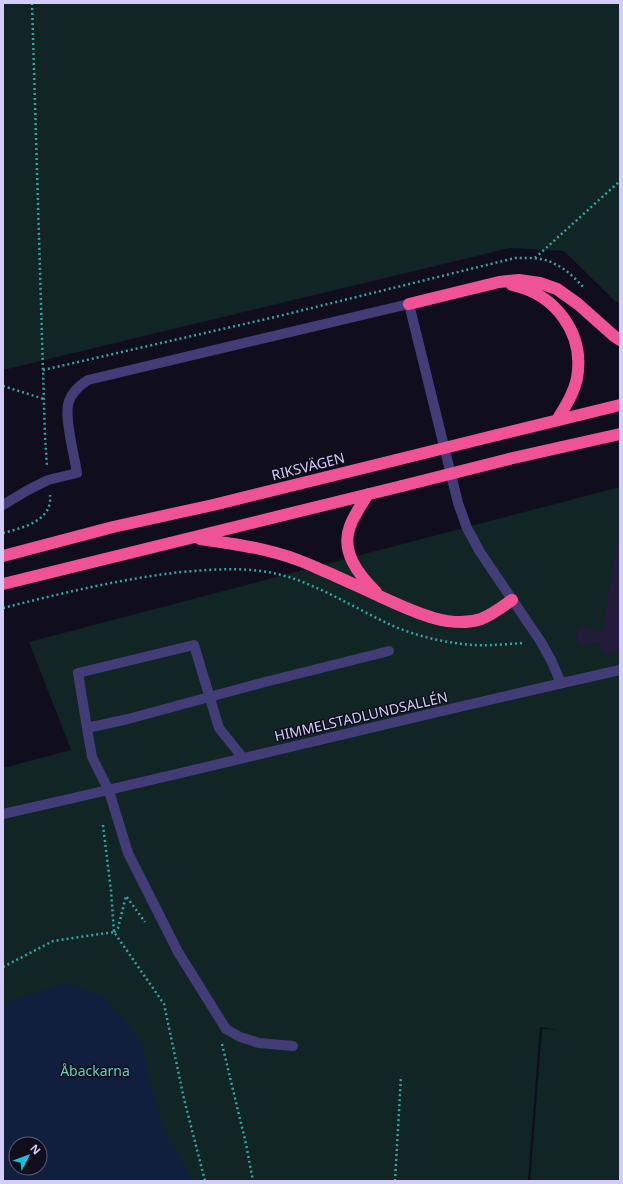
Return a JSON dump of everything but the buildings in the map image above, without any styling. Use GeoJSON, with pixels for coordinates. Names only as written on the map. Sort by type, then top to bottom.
{"type":"FeatureCollection","features":[{"type":"Feature","properties":{"kind":"highway"},"geometry":{"type":"LineString","coordinates":[[409,304],[499,282],[518,280],[540,283],[557,289],[578,304],[620,340]]}},
{"type":"Feature","properties":{"kind":"highway"},"geometry":{"type":"LineString","coordinates":[[499,282],[522,287],[539,296],[557,309],[568,323],[577,345],[577,379],[570,399],[557,420]]}},
{"type":"Feature","properties":{"kind":"highway","name":"RIKSVÄGEN"},"geometry":{"type":"LineString","coordinates":[[3,556],[113,527],[213,505],[620,404]]}},
{"type":"Feature","properties":{"kind":"highway"},"geometry":{"type":"LineString","coordinates":[[3,584],[195,538],[509,459],[620,434]]}},
{"type":"Feature","properties":{"kind":"highway"},"geometry":{"type":"LineString","coordinates":[[368,494],[354,516],[349,528],[348,550],[363,579],[379,596]]}},
{"type":"Feature","properties":{"kind":"highway"},"geometry":{"type":"LineString","coordinates":[[195,538],[248,546],[275,552],[300,560],[402,607],[447,621],[466,622],[480,619],[495,612],[512,600]]}},
{"type":"Feature","properties":{"kind":"street"},"geometry":{"type":"LineString","coordinates":[[3,505],[48,480],[77,473],[67,416],[68,405],[71,396],[78,387],[88,380],[409,304],[458,503],[467,528],[480,552],[541,642],[561,683]]}},
{"type":"Feature","properties":{"kind":"street"},"geometry":{"type":"LineString","coordinates":[[243,758],[219,728],[194,645],[78,673],[92,757],[110,791],[128,854],[178,952],[226,1029],[240,1037],[259,1043],[293,1046]]}},
{"type":"Feature","properties":{"kind":"street"},"geometry":{"type":"LineString","coordinates":[[87,728],[128,719],[265,682],[389,652]]}},
{"type":"Feature","properties":{"kind":"street","name":"HIMMELSTADLUNDSALLÉN"},"geometry":{"type":"LineString","coordinates":[[3,814],[110,791],[243,758],[620,670]]}},
{"type":"Feature","properties":{"kind":"path"},"geometry":{"type":"LineString","coordinates":[[3,533],[28,526],[43,516],[48,508],[51,497],[48,480],[44,399],[32,3]]}},
{"type":"Feature","properties":{"kind":"path"},"geometry":{"type":"LineString","coordinates":[[535,258],[620,181]]}},
{"type":"Feature","properties":{"kind":"path"},"geometry":{"type":"LineString","coordinates":[[44,370],[404,286]]}},
{"type":"Feature","properties":{"kind":"path"},"geometry":{"type":"LineString","coordinates":[[3,386],[44,399]]}},
{"type":"Feature","properties":{"kind":"path"},"geometry":{"type":"LineString","coordinates":[[3,608],[76,589],[155,575],[236,568],[260,570],[289,578],[320,590],[392,626],[420,635],[449,642],[474,645],[541,642]]}},
{"type":"Feature","properties":{"kind":"path"},"geometry":{"type":"LineString","coordinates":[[102,824],[111,891],[114,932],[164,1004],[184,1099],[205,1181]]}},
{"type":"Feature","properties":{"kind":"path"},"geometry":{"type":"LineString","coordinates":[[3,967],[53,941],[114,932],[118,928],[126,896],[149,928]]}},
{"type":"Feature","properties":{"kind":"path"},"geometry":{"type":"LineString","coordinates":[[221,1037],[253,1181]]}},
{"type":"Feature","properties":{"kind":"path"},"geometry":{"type":"LineString","coordinates":[[395,1181],[401,1076]]}},
{"type":"Feature","properties":{"kind":"green space"},"geometry":{"type":"Polygon","coordinates":[[[3,3],[620,3],[620,303],[615,301],[564,251],[510,248],[3,370],[3,3]]]}},
{"type":"Feature","properties":{"kind":"green space","name":"Åbackarna"},"geometry":{"type":"Polygon","coordinates":[[[620,487],[620,1181],[530,1181],[542,1029],[558,1030],[540,1027],[528,1181],[3,1181],[3,768],[71,750],[29,642],[620,487]]]}},
{"type":"Feature","properties":{"kind":"water"},"geometry":{"type":"Polygon","coordinates":[[[66,983],[104,997],[142,1042],[150,1082],[166,1135],[194,1181],[3,1181],[3,1008],[13,1000],[66,983]]]}}]}
